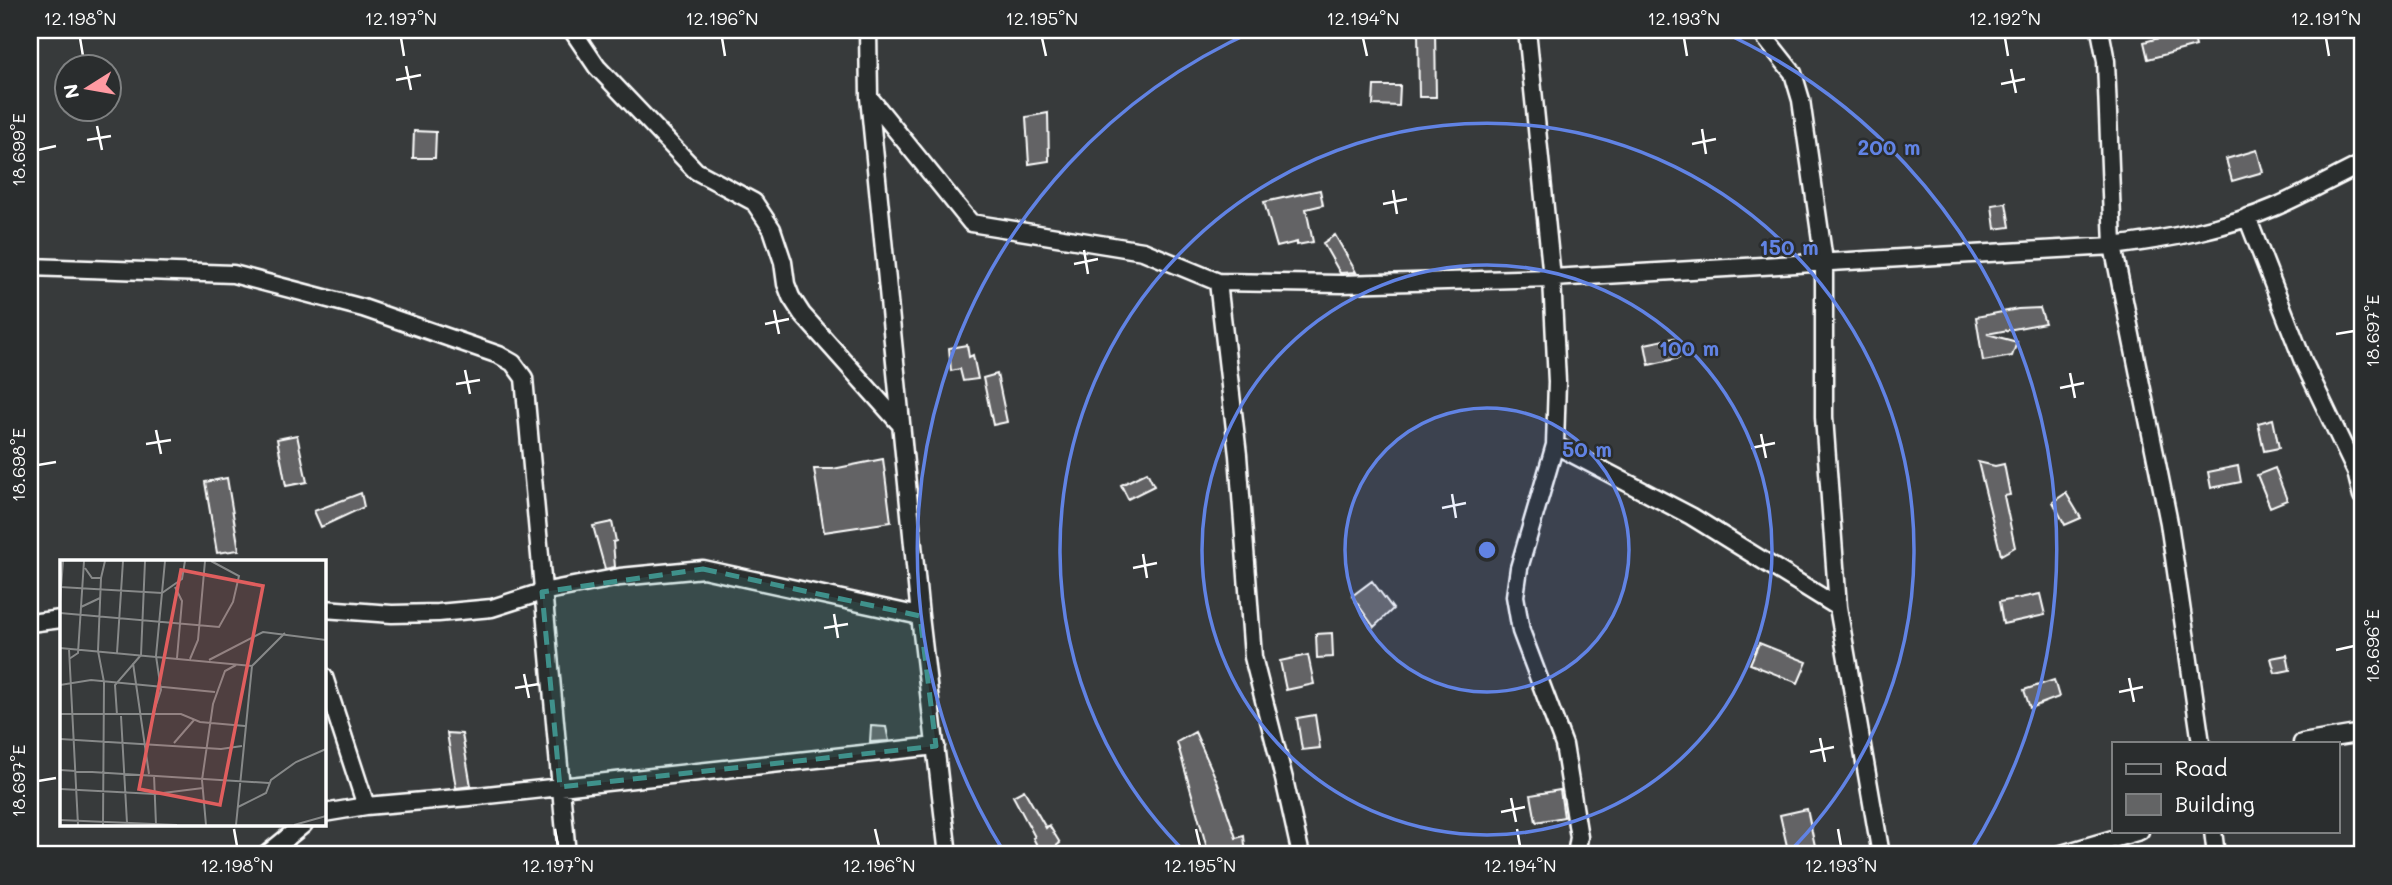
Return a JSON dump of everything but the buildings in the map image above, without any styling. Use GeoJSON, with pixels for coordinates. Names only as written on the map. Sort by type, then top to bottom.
{"type":"FeatureCollection","features":[{"type":"Feature","properties":{"kind":"street"},"geometry":{"type":"LineString","coordinates":[[572,30],[597,67],[696,171],[754,202],[772,229],[791,298],[802,314],[901,425]]}},
{"type":"Feature","properties":{"kind":"street"},"geometry":{"type":"LineString","coordinates":[[868,30],[869,97],[920,617],[948,855]]}},
{"type":"Feature","properties":{"kind":"street"},"geometry":{"type":"LineString","coordinates":[[1527,30],[1552,278],[1557,382],[1555,445],[1518,568],[1515,596],[1521,631],[1563,745],[1579,837],[1576,855]]}},
{"type":"Feature","properties":{"kind":"street"},"geometry":{"type":"LineString","coordinates":[[1759,30],[1793,73],[1801,100],[1824,261],[1824,417],[1838,607],[1881,855]]}},
{"type":"Feature","properties":{"kind":"street"},"geometry":{"type":"LineString","coordinates":[[2100,30],[2106,61],[2113,246],[2169,523],[2201,742]]}},
{"type":"Feature","properties":{"kind":"street"},"geometry":{"type":"LineString","coordinates":[[869,97],[971,223],[1143,251],[1217,282],[1342,284],[1552,278],[2113,246],[2169,239],[2247,217],[2275,207],[2362,164]]}},
{"type":"Feature","properties":{"kind":"street"},"geometry":{"type":"LineString","coordinates":[[2247,217],[2303,361],[2356,472],[2362,496]]}},
{"type":"Feature","properties":{"kind":"street"},"geometry":{"type":"LineString","coordinates":[[30,267],[233,274],[363,308],[499,355],[513,363],[524,378],[567,855]]}},
{"type":"Feature","properties":{"kind":"street"},"geometry":{"type":"LineString","coordinates":[[1217,282],[1238,455],[1253,657],[1301,855]]}},
{"type":"Feature","properties":{"kind":"street"},"geometry":{"type":"LineString","coordinates":[[1555,445],[1691,516],[1838,607]]}},
{"type":"Feature","properties":{"kind":"street"},"geometry":{"type":"LineString","coordinates":[[326,610],[393,614],[492,608],[542,592],[620,577],[703,569],[920,617]]}},
{"type":"Feature","properties":{"kind":"street"},"geometry":{"type":"LineString","coordinates":[[30,623],[60,619]]}},
{"type":"Feature","properties":{"kind":"street"},"geometry":{"type":"LineString","coordinates":[[326,683],[366,806]]}},
{"type":"Feature","properties":{"kind":"street"},"geometry":{"type":"LineString","coordinates":[[2308,742],[2362,733]]}},
{"type":"Feature","properties":{"kind":"street"},"geometry":{"type":"LineString","coordinates":[[326,813],[366,806],[936,746]]}},
{"type":"Feature","properties":{"kind":"street"},"geometry":{"type":"LineString","coordinates":[[265,855],[301,826]]}},
{"type":"Feature","properties":{"kind":"street"},"geometry":{"type":"LineString","coordinates":[[2058,855],[2137,832]]}},
{"type":"Feature","properties":{"kind":"street"},"geometry":{"type":"LineString","coordinates":[[2213,832],[2216,855]]}},
{"type":"Feature","properties":{"kind":"highlighted area"},"geometry":{"type":"Polygon","coordinates":[[[703,569],[920,616],[936,746],[560,787],[542,592],[703,569]]]}}]}
